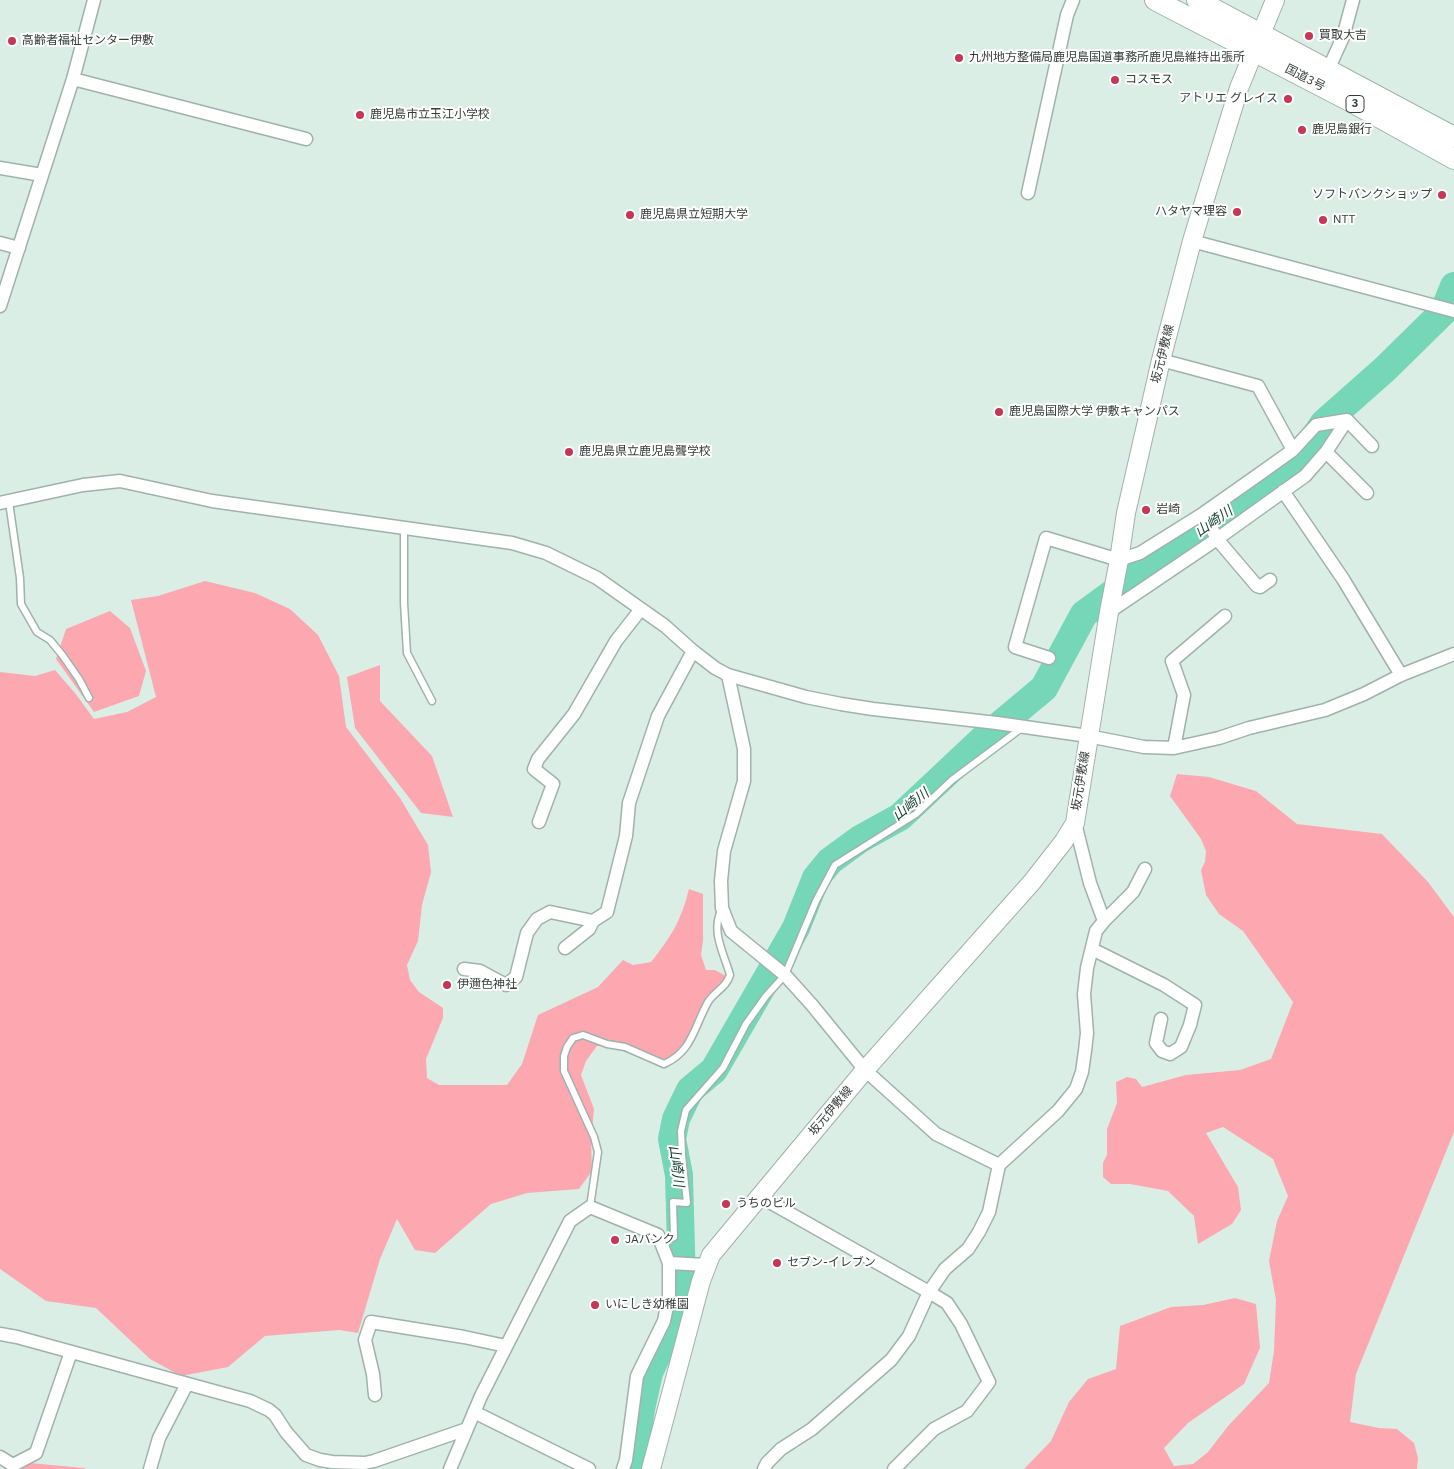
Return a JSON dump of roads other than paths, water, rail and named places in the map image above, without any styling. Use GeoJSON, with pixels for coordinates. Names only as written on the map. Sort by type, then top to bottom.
{"type":"FeatureCollection","features":[{"type":"Feature","properties":{"kind":"highway","name":"国道3号"},"geometry":{"type":"LineString","coordinates":[[1156,0],[1257,43],[1328,70],[1454,137]]}},
{"type":"Feature","properties":{"kind":"highway","name":"国道3号"},"geometry":{"type":"LineString","coordinates":[[1197,0],[1257,43],[1348,100],[1454,158]]}},
{"type":"Feature","properties":{"kind":"main road","name":"坂元伊敷線"},"geometry":{"type":"LineString","coordinates":[[651,1469],[706,1265],[711,1255],[865,1070],[1032,882],[1075,823],[1126,513],[1161,360],[1192,241],[1242,79],[1275,0]]}},
{"type":"Feature","properties":{"kind":"street"},"geometry":{"type":"LineString","coordinates":[[0,306],[73,79],[94,0]]}},
{"type":"Feature","properties":{"kind":"street"},"geometry":{"type":"LineString","coordinates":[[1028,192],[1073,0]]}},
{"type":"Feature","properties":{"kind":"street"},"geometry":{"type":"LineString","coordinates":[[1328,70],[1343,37],[1353,0]]}},
{"type":"Feature","properties":{"kind":"street"},"geometry":{"type":"LineString","coordinates":[[73,79],[306,139]]}},
{"type":"Feature","properties":{"kind":"street"},"geometry":{"type":"LineString","coordinates":[[0,168],[42,176]]}},
{"type":"Feature","properties":{"kind":"street"},"geometry":{"type":"LineString","coordinates":[[1192,241],[1454,311]]}},
{"type":"Feature","properties":{"kind":"street"},"geometry":{"type":"LineString","coordinates":[[0,243],[19,248]]}},
{"type":"Feature","properties":{"kind":"street"},"geometry":{"type":"LineString","coordinates":[[1161,360],[1258,386],[1293,450]]}},
{"type":"Feature","properties":{"kind":"street"},"geometry":{"type":"LineString","coordinates":[[1049,658],[1015,647],[1046,538],[1118,565],[1164,539],[1204,513],[1293,450],[1316,425],[1347,420]]}},
{"type":"Feature","properties":{"kind":"street"},"geometry":{"type":"LineString","coordinates":[[1347,420],[1372,446]]}},
{"type":"Feature","properties":{"kind":"street"},"geometry":{"type":"LineString","coordinates":[[1109,610],[1217,539],[1305,476],[1326,452],[1347,420]]}},
{"type":"Feature","properties":{"kind":"street"},"geometry":{"type":"LineString","coordinates":[[1326,452],[1367,493]]}},
{"type":"Feature","properties":{"kind":"street"},"geometry":{"type":"LineString","coordinates":[[5,503],[83,485],[120,482],[212,501],[512,542],[546,554],[597,578],[665,626],[715,668],[728,675],[806,697],[841,704],[1024,726],[1144,747],[1174,748],[1325,710],[1364,694],[1401,675],[1454,654]]}},
{"type":"Feature","properties":{"kind":"street"},"geometry":{"type":"LineString","coordinates":[[1284,492],[1343,579],[1401,675]]}},
{"type":"Feature","properties":{"kind":"street"},"geometry":{"type":"LineString","coordinates":[[1204,513],[1217,539],[1257,586],[1260,587],[1270,580]]}},
{"type":"Feature","properties":{"kind":"street"},"geometry":{"type":"LineString","coordinates":[[539,822],[553,784],[534,769],[538,758],[574,714],[616,641],[641,609]]}},
{"type":"Feature","properties":{"kind":"street"},"geometry":{"type":"LineString","coordinates":[[1174,748],[1184,695],[1172,661],[1225,616]]}},
{"type":"Feature","properties":{"kind":"street"},"geometry":{"type":"LineString","coordinates":[[565,948],[590,928],[593,921],[608,912],[626,836],[629,803],[658,716],[693,651]]}},
{"type":"Feature","properties":{"kind":"street"},"geometry":{"type":"LineString","coordinates":[[728,675],[744,749],[744,781],[724,851],[721,881],[722,908],[731,931],[785,975],[865,1070],[936,1134],[999,1165]]}},
{"type":"Feature","properties":{"kind":"street"},"geometry":{"type":"LineString","coordinates":[[1075,823],[1090,883],[1104,921]]}},
{"type":"Feature","properties":{"kind":"street"},"geometry":{"type":"LineString","coordinates":[[764,1469],[767,1463],[781,1449],[812,1429],[891,1360],[909,1336],[929,1292],[945,1269],[968,1249],[979,1232],[989,1212],[999,1165],[1058,1111],[1076,1088],[1082,1072],[1087,1033],[1084,994],[1087,968],[1096,931],[1133,892],[1145,869]]}},
{"type":"Feature","properties":{"kind":"street"},"geometry":{"type":"LineString","coordinates":[[464,968],[480,971],[506,985],[516,977],[527,933],[536,919],[550,912],[593,921]]}},
{"type":"Feature","properties":{"kind":"street"},"geometry":{"type":"LineString","coordinates":[[1092,949],[1164,985],[1195,1005],[1190,1025],[1181,1047],[1170,1054],[1162,1051],[1156,1043],[1161,1019]]}},
{"type":"Feature","properties":{"kind":"street"},"geometry":{"type":"LineString","coordinates":[[759,1196],[947,1303],[962,1324],[989,1382],[967,1411],[934,1429],[894,1469]]}},
{"type":"Feature","properties":{"kind":"street"},"geometry":{"type":"LineString","coordinates":[[450,1469],[474,1412],[570,1221],[590,1207],[658,1235],[669,1263],[670,1296],[664,1321],[637,1376],[626,1460],[623,1469]]}},
{"type":"Feature","properties":{"kind":"street"},"geometry":{"type":"LineString","coordinates":[[669,1263],[706,1265]]}},
{"type":"Feature","properties":{"kind":"street"},"geometry":{"type":"LineString","coordinates":[[374,1395],[373,1374],[364,1340],[371,1322],[460,1336],[506,1346]]}},
{"type":"Feature","properties":{"kind":"street"},"geometry":{"type":"LineString","coordinates":[[0,1335],[17,1337],[250,1401],[275,1414],[286,1432],[306,1454],[320,1460],[332,1462],[374,1462],[467,1429]]}},
{"type":"Feature","properties":{"kind":"street"},"geometry":{"type":"LineString","coordinates":[[0,1457],[13,1465],[36,1453],[71,1352]]}},
{"type":"Feature","properties":{"kind":"street"},"geometry":{"type":"LineString","coordinates":[[150,1469],[159,1438],[187,1384]]}},
{"type":"Feature","properties":{"kind":"street"},"geometry":{"type":"LineString","coordinates":[[474,1412],[589,1469]]}},
{"type":"Feature","properties":{"kind":"lane"},"geometry":{"type":"LineString","coordinates":[[5,503],[20,578],[21,604],[37,632],[50,640],[63,656],[89,698]]}},
{"type":"Feature","properties":{"kind":"lane"},"geometry":{"type":"LineString","coordinates":[[404,528],[404,604],[407,653],[432,701]]}},
{"type":"Feature","properties":{"kind":"lane"},"geometry":{"type":"LineString","coordinates":[[662,1243],[674,1237],[673,1202],[687,1203],[681,1131],[686,1110],[723,1068],[746,1024],[766,996],[785,975],[816,901],[835,865],[916,814],[952,780],[1024,726]]}},
{"type":"Feature","properties":{"kind":"lane"},"geometry":{"type":"LineString","coordinates":[[590,1207],[598,1152],[594,1137],[564,1071],[564,1056],[567,1047],[573,1038],[583,1035],[607,1044],[625,1047],[664,1064],[676,1059],[687,1046],[710,1000],[728,981],[730,975],[716,930],[717,919],[722,908]]}},
{"type":"Feature","properties":{"kind":"waterway","name":"山崎川"},"geometry":{"type":"LineString","coordinates":[[635,1469],[641,1409],[649,1373],[662,1344],[677,1323],[682,1286],[679,1175],[672,1139],[676,1119],[690,1090],[714,1070],[796,928],[816,878],[830,861],[860,839],[900,817],[983,739],[1044,688],[1084,614],[1194,534],[1295,465],[1324,423],[1385,369],[1444,311],[1454,286]]}},
{"type":"Feature","properties":{"kind":"place","name":"買取大吉"},"geometry":{"type":"Point","coordinates":[1309,36]}},
{"type":"Feature","properties":{"kind":"place","name":"高齢者福祉センター伊敷"},"geometry":{"type":"Point","coordinates":[12,41]}},
{"type":"Feature","properties":{"kind":"place","name":"九州地方整備局鹿児島国道事務所鹿児島維持出張所"},"geometry":{"type":"Point","coordinates":[959,58]}},
{"type":"Feature","properties":{"kind":"place","name":"コスモス"},"geometry":{"type":"Point","coordinates":[1115,80]}},
{"type":"Feature","properties":{"kind":"place","name":"アトリエ グレイス"},"geometry":{"type":"Point","coordinates":[1288,99]}},
{"type":"Feature","properties":{"kind":"place","name":"鹿児島市立玉江小学校"},"geometry":{"type":"Point","coordinates":[360,115]}},
{"type":"Feature","properties":{"kind":"place","name":"鹿児島銀行"},"geometry":{"type":"Point","coordinates":[1302,130]}},
{"type":"Feature","properties":{"kind":"place","name":"ソフトバンクショップ"},"geometry":{"type":"Point","coordinates":[1442,195]}},
{"type":"Feature","properties":{"kind":"place","name":"ハタヤマ理容"},"geometry":{"type":"Point","coordinates":[1237,212]}},
{"type":"Feature","properties":{"kind":"place","name":"鹿児島県立短期大学"},"geometry":{"type":"Point","coordinates":[630,215]}},
{"type":"Feature","properties":{"kind":"place","name":"NTT"},"geometry":{"type":"Point","coordinates":[1323,220]}},
{"type":"Feature","properties":{"kind":"place","name":"鹿児島国際大学 伊敷キャンパス"},"geometry":{"type":"Point","coordinates":[999,412]}},
{"type":"Feature","properties":{"kind":"place","name":"鹿児島県立鹿児島聾学校"},"geometry":{"type":"Point","coordinates":[569,452]}},
{"type":"Feature","properties":{"kind":"place","name":"岩崎"},"geometry":{"type":"Point","coordinates":[1146,510]}},
{"type":"Feature","properties":{"kind":"place","name":"伊邇色神社"},"geometry":{"type":"Point","coordinates":[447,985]}},
{"type":"Feature","properties":{"kind":"place","name":"うちのビル"},"geometry":{"type":"Point","coordinates":[726,1204]}},
{"type":"Feature","properties":{"kind":"place","name":"JAバンク"},"geometry":{"type":"Point","coordinates":[615,1240]}},
{"type":"Feature","properties":{"kind":"place","name":"セブン-イレブン"},"geometry":{"type":"Point","coordinates":[777,1263]}},
{"type":"Feature","properties":{"kind":"place","name":"いにしき幼稚園"},"geometry":{"type":"Point","coordinates":[595,1305]}}]}
